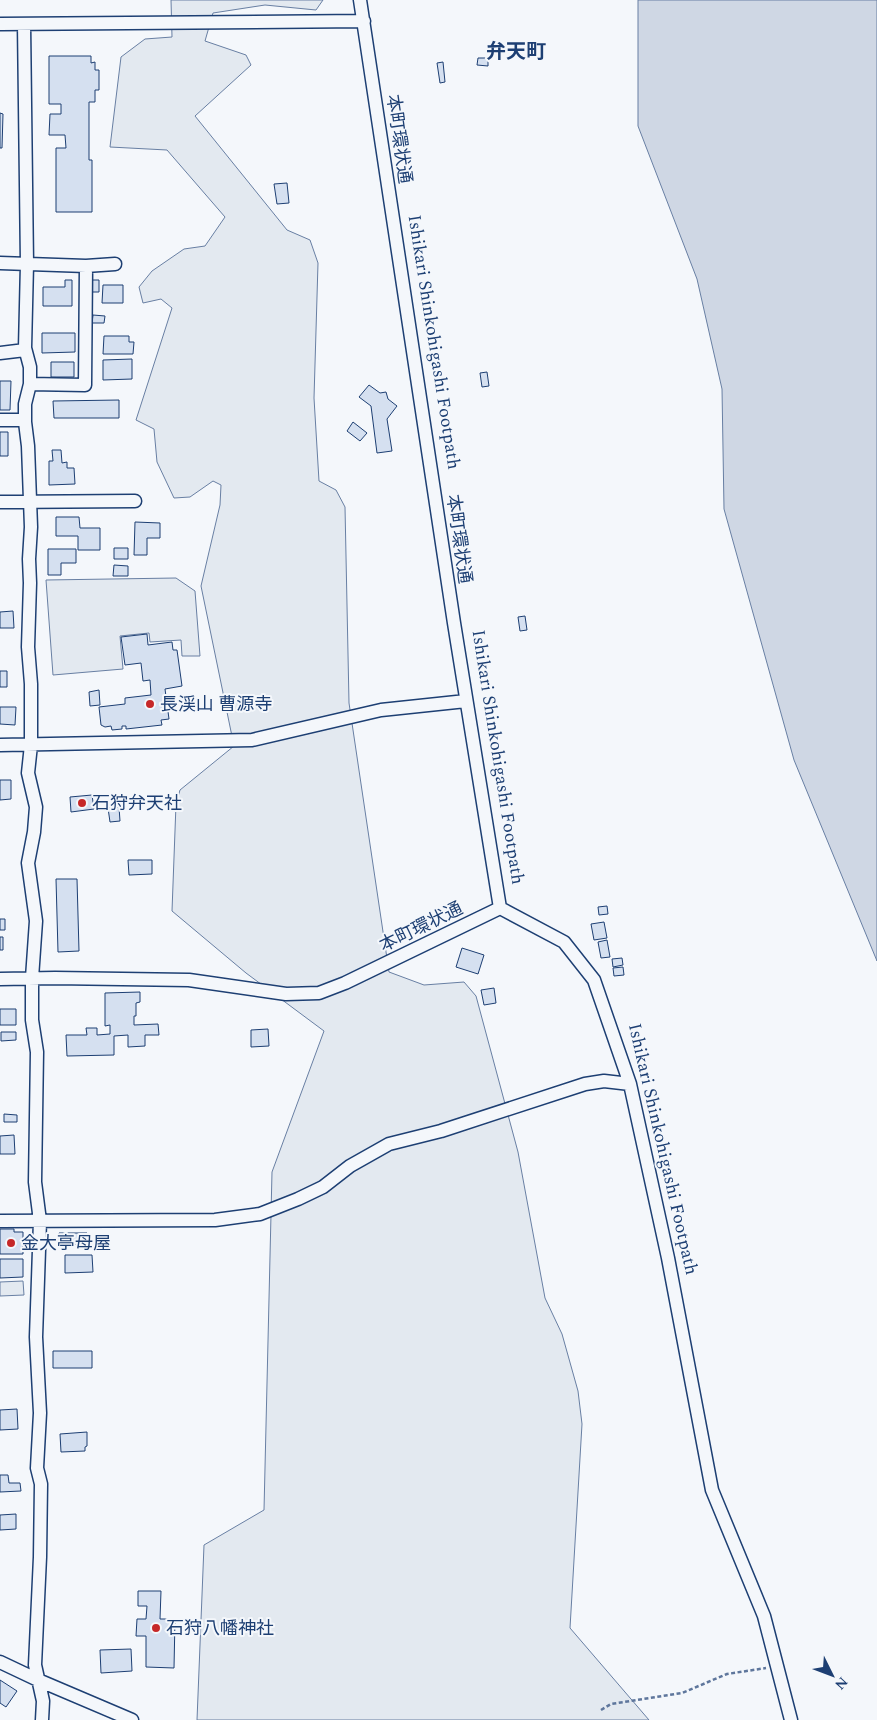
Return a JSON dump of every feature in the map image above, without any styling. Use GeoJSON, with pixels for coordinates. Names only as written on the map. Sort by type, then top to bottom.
{"type":"FeatureCollection","features":[{"type":"Feature","properties":{"kind":"street","name":"本町環状通"},"geometry":{"type":"LineString","coordinates":[[0,979],[189,980],[286,994],[319,993],[345,983],[500,908],[466,701],[360,0]]}},
{"type":"Feature","properties":{"kind":"street"},"geometry":{"type":"LineString","coordinates":[[0,24],[364,20]]}},
{"type":"Feature","properties":{"kind":"street"},"geometry":{"type":"LineString","coordinates":[[24,24],[27,264],[25,350],[30,367],[30,384],[25,404],[25,420],[31,527],[28,559],[31,745],[28,773],[36,807],[34,832],[28,863],[36,921],[32,978],[32,1020],[37,1059],[35,1182],[40,1221],[36,1337],[40,1413],[37,1468],[41,1484],[40,1567],[35,1664],[43,1701],[42,1720]]}},
{"type":"Feature","properties":{"kind":"street"},"geometry":{"type":"LineString","coordinates":[[0,263],[86,266],[115,264]]}},
{"type":"Feature","properties":{"kind":"street"},"geometry":{"type":"LineString","coordinates":[[30,384],[85,385],[86,266]]}},
{"type":"Feature","properties":{"kind":"street"},"geometry":{"type":"LineString","coordinates":[[0,353],[25,350]]}},
{"type":"Feature","properties":{"kind":"street"},"geometry":{"type":"LineString","coordinates":[[0,420],[25,420]]}},
{"type":"Feature","properties":{"kind":"street"},"geometry":{"type":"LineString","coordinates":[[0,502],[135,501]]}},
{"type":"Feature","properties":{"kind":"street"},"geometry":{"type":"LineString","coordinates":[[0,745],[252,740],[381,710],[466,701]]}},
{"type":"Feature","properties":{"kind":"street"},"geometry":{"type":"LineString","coordinates":[[500,908],[564,942],[594,980],[630,1084],[668,1258],[712,1490],[764,1616],[791,1720]]}},
{"type":"Feature","properties":{"kind":"street"},"geometry":{"type":"LineString","coordinates":[[0,1221],[214,1220],[260,1214],[323,1187],[350,1166],[389,1144],[441,1131],[585,1084],[604,1081],[630,1084]]}},
{"type":"Feature","properties":{"kind":"street"},"geometry":{"type":"LineString","coordinates":[[0,1662],[132,1720]]}},
{"type":"Feature","properties":{"kind":"path"},"geometry":{"type":"LineString","coordinates":[[601,1710],[612,1704],[682,1693],[726,1674],[777,1666]]}},
{"type":"Feature","properties":{"kind":"shaded area"},"geometry":{"type":"Polygon","coordinates":[[[171,0],[323,0],[316,10],[265,5],[213,13],[205,41],[246,55],[251,65],[195,116],[287,230],[310,240],[318,263],[314,398],[319,481],[336,490],[345,507],[349,703],[389,972],[424,985],[464,982],[476,996],[518,1152],[545,1298],[562,1334],[578,1391],[582,1424],[570,1628],[649,1720],[197,1720],[204,1545],[264,1510],[272,1172],[324,1031],[246,973],[172,911],[176,804],[180,790],[234,746],[201,586],[220,505],[221,485],[213,481],[190,497],[174,498],[157,462],[154,429],[136,420],[172,308],[161,299],[143,303],[139,287],[152,271],[184,249],[205,246],[225,217],[167,150],[110,147],[121,57],[145,39],[172,37],[171,0]]]}},
{"type":"Feature","properties":{"kind":"shaded area"},"geometry":{"type":"Polygon","coordinates":[[[638,0],[877,0],[877,961],[794,760],[724,509],[722,389],[697,279],[638,126],[638,0]]]}},
{"type":"Feature","properties":{"kind":"shaded area"},"geometry":{"type":"Polygon","coordinates":[[[176,578],[195,591],[200,656],[182,656],[181,640],[150,642],[149,633],[120,636],[123,669],[53,675],[46,580],[176,578]]]}},
{"type":"Feature","properties":{"kind":"shaded area"},"geometry":{"type":"Polygon","coordinates":[[[23,1281],[24,1295],[0,1296],[0,1282],[23,1281]]]}},
{"type":"Feature","properties":{"kind":"building"},"geometry":{"type":"Polygon","coordinates":[[[49,56],[91,56],[91,63],[95,62],[95,70],[99,70],[99,90],[95,90],[95,102],[89,102],[89,160],[92,160],[92,212],[56,212],[56,148],[66,148],[65,135],[49,135],[50,114],[61,114],[61,104],[49,104],[49,56]]]}},
{"type":"Feature","properties":{"kind":"building"},"geometry":{"type":"Polygon","coordinates":[[[478,58],[488,58],[488,66],[477,65],[478,58]]]}},
{"type":"Feature","properties":{"kind":"building"},"geometry":{"type":"Polygon","coordinates":[[[443,62],[445,82],[440,83],[437,63],[443,62]]]}},
{"type":"Feature","properties":{"kind":"building"},"geometry":{"type":"Polygon","coordinates":[[[0,113],[3,114],[2,148],[0,148],[0,113]]]}},
{"type":"Feature","properties":{"kind":"building"},"geometry":{"type":"Polygon","coordinates":[[[287,183],[289,203],[277,204],[274,184],[287,183]]]}},
{"type":"Feature","properties":{"kind":"building"},"geometry":{"type":"Polygon","coordinates":[[[65,280],[72,280],[72,306],[43,306],[43,287],[65,287],[65,280]]]}},
{"type":"Feature","properties":{"kind":"building"},"geometry":{"type":"Polygon","coordinates":[[[91,280],[99,280],[99,292],[91,292],[91,280]]]}},
{"type":"Feature","properties":{"kind":"building"},"geometry":{"type":"Polygon","coordinates":[[[103,285],[123,285],[123,303],[102,303],[103,285]]]}},
{"type":"Feature","properties":{"kind":"building"},"geometry":{"type":"Polygon","coordinates":[[[93,315],[105,316],[104,323],[92,323],[93,315]]]}},
{"type":"Feature","properties":{"kind":"building"},"geometry":{"type":"Polygon","coordinates":[[[42,333],[75,333],[75,352],[42,353],[42,333]]]}},
{"type":"Feature","properties":{"kind":"building"},"geometry":{"type":"Polygon","coordinates":[[[104,336],[129,336],[129,342],[134,342],[133,354],[103,354],[104,336]]]}},
{"type":"Feature","properties":{"kind":"building"},"geometry":{"type":"Polygon","coordinates":[[[132,359],[132,379],[103,380],[103,360],[132,359]]]}},
{"type":"Feature","properties":{"kind":"building"},"geometry":{"type":"Polygon","coordinates":[[[51,362],[74,362],[74,377],[51,377],[51,362]]]}},
{"type":"Feature","properties":{"kind":"building"},"geometry":{"type":"Polygon","coordinates":[[[487,372],[489,386],[482,387],[480,373],[487,372]]]}},
{"type":"Feature","properties":{"kind":"building"},"geometry":{"type":"Polygon","coordinates":[[[0,381],[11,381],[10,410],[0,410],[0,381]]]}},
{"type":"Feature","properties":{"kind":"building"},"geometry":{"type":"Polygon","coordinates":[[[369,385],[380,393],[386,392],[388,399],[397,406],[387,419],[392,451],[377,453],[371,406],[359,397],[369,385]]]}},
{"type":"Feature","properties":{"kind":"building"},"geometry":{"type":"Polygon","coordinates":[[[119,400],[119,418],[54,418],[53,401],[119,400]]]}},
{"type":"Feature","properties":{"kind":"building"},"geometry":{"type":"Polygon","coordinates":[[[353,422],[367,433],[360,441],[347,431],[353,422]]]}},
{"type":"Feature","properties":{"kind":"building"},"geometry":{"type":"Polygon","coordinates":[[[0,432],[8,432],[8,456],[0,456],[0,432]]]}},
{"type":"Feature","properties":{"kind":"building"},"geometry":{"type":"Polygon","coordinates":[[[52,450],[61,450],[62,463],[67,462],[67,468],[74,468],[75,484],[49,485],[49,461],[53,461],[52,450]]]}},
{"type":"Feature","properties":{"kind":"building"},"geometry":{"type":"Polygon","coordinates":[[[56,517],[79,517],[80,528],[100,528],[100,550],[78,550],[78,536],[56,536],[56,517]]]}},
{"type":"Feature","properties":{"kind":"building"},"geometry":{"type":"Polygon","coordinates":[[[135,522],[160,523],[160,538],[147,538],[147,555],[134,555],[135,522]]]}},
{"type":"Feature","properties":{"kind":"building"},"geometry":{"type":"Polygon","coordinates":[[[114,548],[128,548],[128,559],[114,559],[114,548]]]}},
{"type":"Feature","properties":{"kind":"building"},"geometry":{"type":"Polygon","coordinates":[[[48,549],[76,549],[76,563],[61,563],[61,575],[48,575],[48,549]]]}},
{"type":"Feature","properties":{"kind":"building"},"geometry":{"type":"Polygon","coordinates":[[[114,565],[128,566],[128,576],[113,576],[114,565]]]}},
{"type":"Feature","properties":{"kind":"building"},"geometry":{"type":"Polygon","coordinates":[[[13,611],[14,628],[0,628],[0,612],[13,611]]]}},
{"type":"Feature","properties":{"kind":"building"},"geometry":{"type":"Polygon","coordinates":[[[525,616],[527,630],[520,631],[518,617],[525,616]]]}},
{"type":"Feature","properties":{"kind":"building"},"geometry":{"type":"Polygon","coordinates":[[[147,634],[148,645],[172,642],[173,650],[177,650],[182,686],[165,689],[169,719],[161,720],[162,725],[126,729],[126,726],[122,726],[122,729],[112,730],[111,726],[105,727],[101,725],[99,707],[125,704],[125,698],[151,695],[150,680],[143,681],[141,663],[125,665],[121,637],[147,634]]]}},
{"type":"Feature","properties":{"kind":"building"},"geometry":{"type":"Polygon","coordinates":[[[0,671],[7,671],[7,687],[0,687],[0,671]]]}},
{"type":"Feature","properties":{"kind":"building"},"geometry":{"type":"Polygon","coordinates":[[[99,690],[100,705],[90,706],[89,692],[99,690]]]}},
{"type":"Feature","properties":{"kind":"building"},"geometry":{"type":"Polygon","coordinates":[[[0,707],[16,707],[15,725],[0,724],[0,707]]]}},
{"type":"Feature","properties":{"kind":"building"},"geometry":{"type":"Polygon","coordinates":[[[0,780],[11,780],[11,799],[0,800],[0,780]]]}},
{"type":"Feature","properties":{"kind":"building","name":"石狩弁天社"},"geometry":{"type":"Polygon","coordinates":[[[92,795],[94,809],[71,812],[70,797],[92,795]]]}},
{"type":"Feature","properties":{"kind":"building"},"geometry":{"type":"Polygon","coordinates":[[[119,807],[120,821],[110,822],[108,808],[119,807]]]}},
{"type":"Feature","properties":{"kind":"building"},"geometry":{"type":"Polygon","coordinates":[[[128,860],[152,860],[152,874],[129,875],[128,860]]]}},
{"type":"Feature","properties":{"kind":"building"},"geometry":{"type":"Polygon","coordinates":[[[56,879],[77,879],[79,951],[58,952],[56,879]]]}},
{"type":"Feature","properties":{"kind":"building"},"geometry":{"type":"Polygon","coordinates":[[[607,906],[608,914],[599,915],[598,907],[607,906]]]}},
{"type":"Feature","properties":{"kind":"building"},"geometry":{"type":"Polygon","coordinates":[[[0,919],[5,919],[5,930],[0,930],[0,919]]]}},
{"type":"Feature","properties":{"kind":"building"},"geometry":{"type":"Polygon","coordinates":[[[604,922],[607,938],[594,940],[591,924],[604,922]]]}},
{"type":"Feature","properties":{"kind":"building"},"geometry":{"type":"Polygon","coordinates":[[[0,937],[3,937],[3,950],[0,950],[0,937]]]}},
{"type":"Feature","properties":{"kind":"building"},"geometry":{"type":"Polygon","coordinates":[[[607,940],[610,957],[601,958],[598,942],[607,940]]]}},
{"type":"Feature","properties":{"kind":"building"},"geometry":{"type":"Polygon","coordinates":[[[462,948],[484,955],[478,974],[456,967],[462,948]]]}},
{"type":"Feature","properties":{"kind":"building"},"geometry":{"type":"Polygon","coordinates":[[[622,958],[623,965],[613,967],[612,959],[622,958]]]}},
{"type":"Feature","properties":{"kind":"building"},"geometry":{"type":"Polygon","coordinates":[[[623,967],[624,975],[614,976],[613,968],[623,967]]]}},
{"type":"Feature","properties":{"kind":"building"},"geometry":{"type":"Polygon","coordinates":[[[494,988],[496,1003],[484,1005],[481,990],[494,988]]]}},
{"type":"Feature","properties":{"kind":"building"},"geometry":{"type":"Polygon","coordinates":[[[140,992],[140,1002],[136,1003],[134,1025],[158,1024],[159,1035],[145,1035],[145,1046],[128,1047],[128,1035],[114,1036],[114,1055],[67,1056],[66,1035],[87,1035],[86,1028],[97,1028],[97,1035],[110,1034],[110,1025],[105,1026],[105,993],[140,992]]]}},
{"type":"Feature","properties":{"kind":"building"},"geometry":{"type":"Polygon","coordinates":[[[0,1009],[16,1009],[16,1025],[0,1025],[0,1009]]]}},
{"type":"Feature","properties":{"kind":"building"},"geometry":{"type":"Polygon","coordinates":[[[268,1029],[269,1046],[251,1047],[251,1030],[268,1029]]]}},
{"type":"Feature","properties":{"kind":"building"},"geometry":{"type":"Polygon","coordinates":[[[1,1032],[16,1032],[16,1040],[1,1041],[1,1032]]]}},
{"type":"Feature","properties":{"kind":"building"},"geometry":{"type":"Polygon","coordinates":[[[4,1114],[17,1115],[17,1122],[4,1122],[4,1114]]]}},
{"type":"Feature","properties":{"kind":"building"},"geometry":{"type":"Polygon","coordinates":[[[14,1135],[15,1154],[0,1154],[0,1136],[14,1135]]]}},
{"type":"Feature","properties":{"kind":"building","name":"金大亭母屋"},"geometry":{"type":"Polygon","coordinates":[[[0,1229],[14,1229],[14,1232],[23,1232],[23,1254],[0,1254],[0,1229]]]}},
{"type":"Feature","properties":{"kind":"building"},"geometry":{"type":"Polygon","coordinates":[[[59,1233],[87,1233],[87,1244],[59,1244],[59,1233]]]}},
{"type":"Feature","properties":{"kind":"building"},"geometry":{"type":"Polygon","coordinates":[[[65,1255],[92,1255],[93,1272],[65,1273],[65,1255]]]}},
{"type":"Feature","properties":{"kind":"building"},"geometry":{"type":"Polygon","coordinates":[[[0,1259],[23,1259],[23,1277],[0,1278],[0,1259]]]}},
{"type":"Feature","properties":{"kind":"building"},"geometry":{"type":"Polygon","coordinates":[[[53,1351],[92,1351],[92,1368],[53,1368],[53,1351]]]}},
{"type":"Feature","properties":{"kind":"building"},"geometry":{"type":"Polygon","coordinates":[[[17,1409],[18,1429],[0,1430],[0,1410],[17,1409]]]}},
{"type":"Feature","properties":{"kind":"building"},"geometry":{"type":"Polygon","coordinates":[[[87,1432],[85,1451],[61,1452],[60,1434],[87,1432]]]}},
{"type":"Feature","properties":{"kind":"building"},"geometry":{"type":"Polygon","coordinates":[[[0,1475],[8,1475],[9,1483],[20,1483],[21,1491],[0,1492],[0,1475]]]}},
{"type":"Feature","properties":{"kind":"building"},"geometry":{"type":"Polygon","coordinates":[[[16,1514],[16,1529],[0,1530],[0,1515],[16,1514]]]}},
{"type":"Feature","properties":{"kind":"building","name":"石狩八幡神社"},"geometry":{"type":"Polygon","coordinates":[[[138,1591],[161,1591],[160,1619],[175,1619],[174,1668],[146,1667],[146,1636],[136,1636],[137,1619],[146,1619],[147,1606],[138,1606],[138,1591]]]}},
{"type":"Feature","properties":{"kind":"building"},"geometry":{"type":"Polygon","coordinates":[[[131,1649],[132,1671],[101,1673],[100,1650],[131,1649]]]}},
{"type":"Feature","properties":{"kind":"building"},"geometry":{"type":"Polygon","coordinates":[[[0,1680],[17,1691],[6,1707],[0,1703],[0,1680]]]}},
{"type":"Feature","properties":{"kind":"place","name":"長渓山 曹源寺"},"geometry":{"type":"Point","coordinates":[150,704]}},
{"type":"Feature","properties":{"kind":"place","name":"石狩弁天社"},"geometry":{"type":"Point","coordinates":[82,803]}},
{"type":"Feature","properties":{"kind":"place","name":"金大亭母屋"},"geometry":{"type":"Point","coordinates":[11,1243]}},
{"type":"Feature","properties":{"kind":"place","name":"石狩八幡神社"},"geometry":{"type":"Point","coordinates":[156,1628]}},
{"type":"Feature","properties":{"kind":"district","name":"弁天町"},"geometry":{"type":"Point","coordinates":[516,52]}}]}
